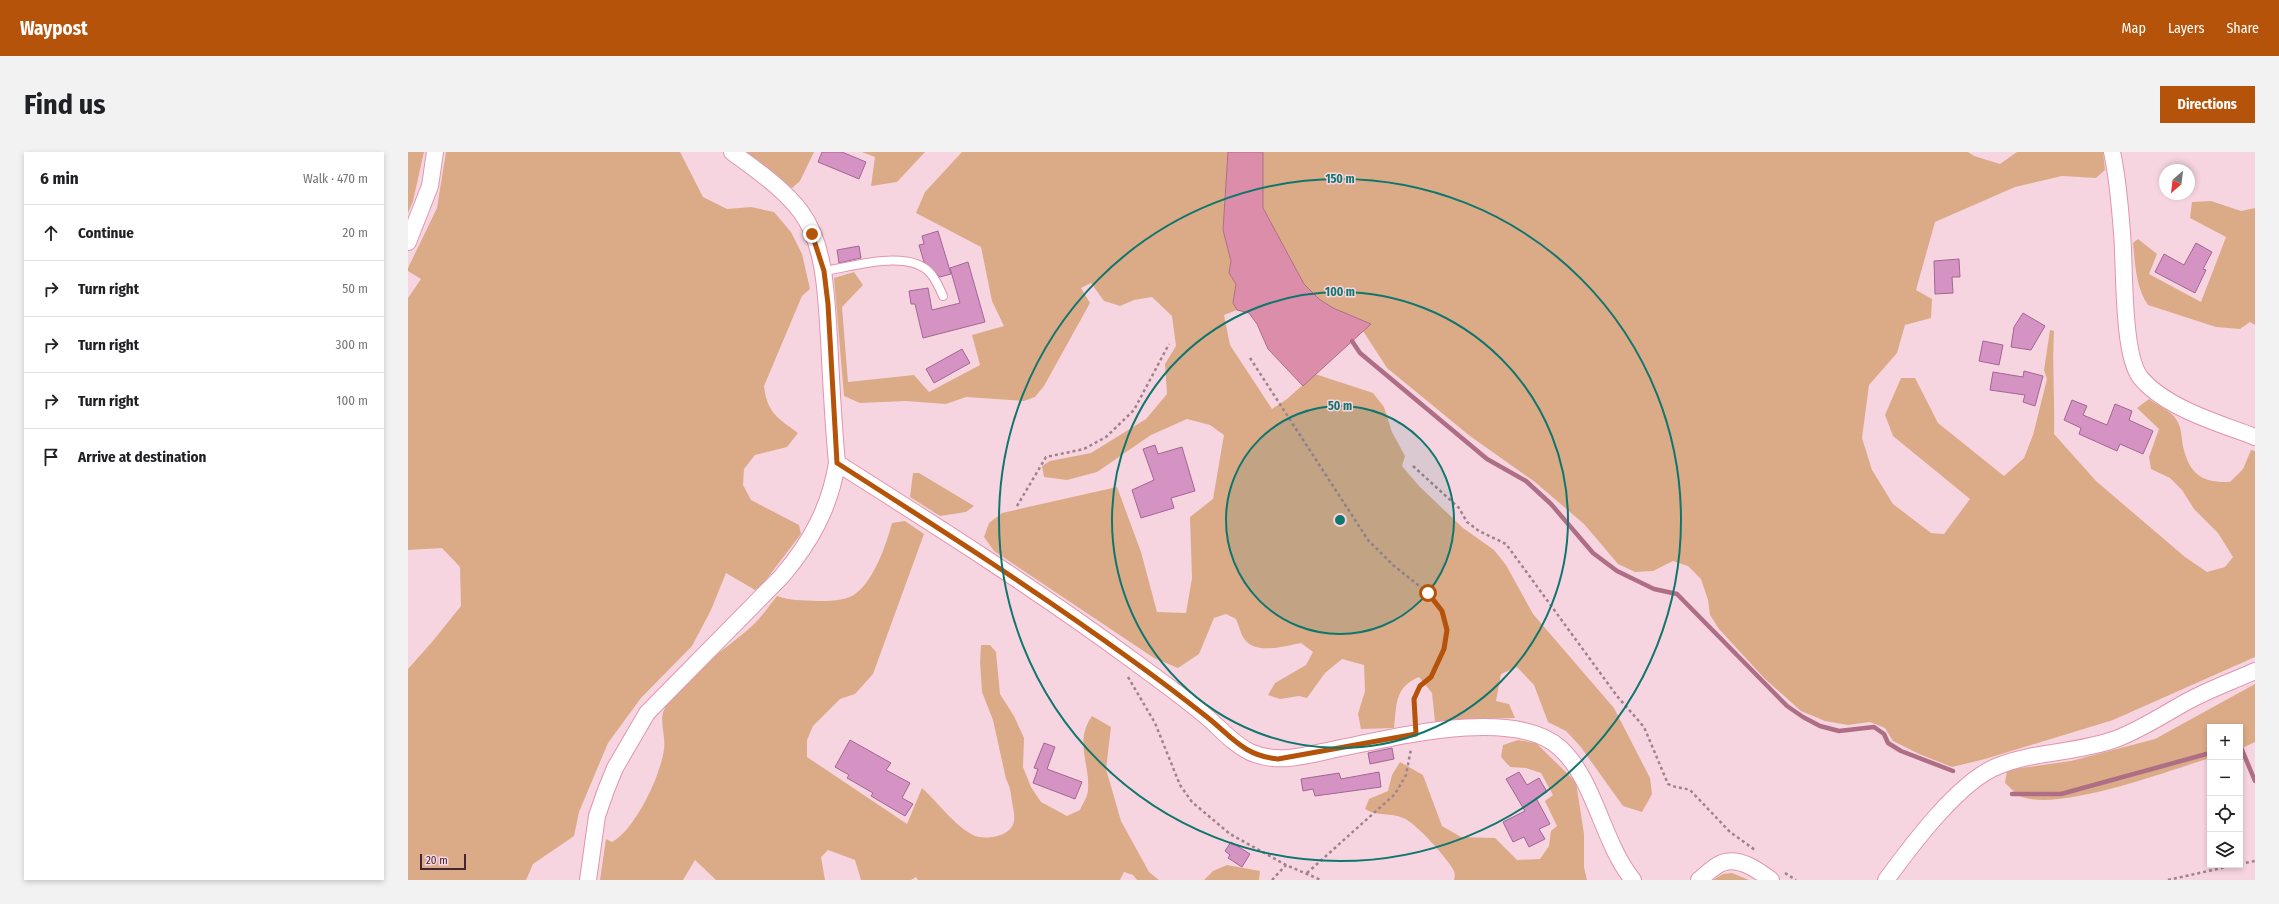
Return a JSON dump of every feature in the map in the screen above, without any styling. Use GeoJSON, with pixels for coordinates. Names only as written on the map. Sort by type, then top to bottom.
{"type":"FeatureCollection","features":[{"type":"Feature","properties":{"kind":"street"},"geometry":{"type":"LineString","coordinates":[[408,242],[430,186],[435,152]]}},
{"type":"Feature","properties":{"kind":"street"},"geometry":{"type":"LineString","coordinates":[[588,880],[597,816],[606,790],[616,768],[647,713],[798,558],[815,532],[826,507],[834,483],[837,463],[828,304],[824,271],[812,234],[802,212],[782,191],[732,152]]}},
{"type":"Feature","properties":{"kind":"street"},"geometry":{"type":"LineString","coordinates":[[2112,152],[2122,233],[2129,337],[2133,361],[2140,376],[2157,392],[2198,415],[2255,437]]}},
{"type":"Feature","properties":{"kind":"street"},"geometry":{"type":"LineString","coordinates":[[837,463],[1015,578],[1134,661],[1209,719],[1234,743],[1264,758],[1278,759],[1413,734],[1470,727],[1517,729],[1535,732],[1559,747],[1574,763],[1615,848],[1633,880]]}},
{"type":"Feature","properties":{"kind":"street"},"geometry":{"type":"LineString","coordinates":[[1886,880],[1940,814],[1975,778],[1997,766],[2016,761],[2088,748],[2116,739],[2146,726],[2189,700],[2255,671]]}},
{"type":"Feature","properties":{"kind":"street"},"geometry":{"type":"LineString","coordinates":[[1699,880],[1722,862],[1735,862],[1758,871],[1776,875]]}},
{"type":"Feature","properties":{"kind":"lane"},"geometry":{"type":"LineString","coordinates":[[824,271],[886,261],[902,260],[919,265],[931,274],[943,296]]}},
{"type":"Feature","properties":{"kind":"path"},"geometry":{"type":"LineString","coordinates":[[1017,506],[1046,457],[1084,449],[1106,436],[1134,410],[1169,344]]}},
{"type":"Feature","properties":{"kind":"path"},"geometry":{"type":"LineString","coordinates":[[1250,358],[1368,540],[1393,565],[1428,593],[1442,611],[1447,630],[1444,649],[1431,677],[1420,686],[1414,699],[1412,753],[1406,775],[1395,794],[1307,872]]}},
{"type":"Feature","properties":{"kind":"path"},"geometry":{"type":"LineString","coordinates":[[1413,466],[1459,508],[1467,522],[1479,531],[1506,544],[1617,696],[1644,727],[1668,784],[1678,789],[1686,788],[1691,791],[1730,832],[1761,855]]}},
{"type":"Feature","properties":{"kind":"path"},"geometry":{"type":"LineString","coordinates":[[1126,675],[1155,723],[1180,785],[1192,802],[1230,834],[1286,865],[1307,872],[1321,880]]}},
{"type":"Feature","properties":{"kind":"path"},"geometry":{"type":"LineString","coordinates":[[2243,863],[2255,861]]}},
{"type":"Feature","properties":{"kind":"path"},"geometry":{"type":"LineString","coordinates":[[1272,880],[1286,865]]}},
{"type":"Feature","properties":{"kind":"path"},"geometry":{"type":"LineString","coordinates":[[2168,880],[2222,868]]}},
{"type":"Feature","properties":{"kind":"path"},"geometry":{"type":"LineString","coordinates":[[1776,875],[1796,880]]}},
{"type":"Feature","properties":{"kind":"shaded area"},"geometry":{"type":"Polygon","coordinates":[[[408,152],[424,152],[413,201],[408,213],[408,152]]]}},
{"type":"Feature","properties":{"kind":"shaded area"},"geometry":{"type":"Polygon","coordinates":[[[446,152],[680,152],[703,197],[727,209],[751,207],[774,212],[791,232],[802,254],[810,289],[802,296],[764,386],[771,409],[779,419],[798,433],[787,447],[755,455],[744,469],[743,485],[751,500],[799,525],[801,534],[762,585],[755,590],[726,573],[711,610],[692,646],[641,698],[608,743],[579,812],[574,836],[533,864],[526,880],[408,880],[408,669],[461,606],[460,567],[442,548],[408,550],[408,298],[421,279],[408,271],[408,268],[437,208],[446,152]]]}},
{"type":"Feature","properties":{"kind":"shaded area"},"geometry":{"type":"Polygon","coordinates":[[[745,152],[814,152],[800,181],[792,188],[745,152]]]}},
{"type":"Feature","properties":{"kind":"shaded area"},"geometry":{"type":"Polygon","coordinates":[[[862,152],[925,152],[897,182],[871,186],[875,157],[862,152]]]}},
{"type":"Feature","properties":{"kind":"shaded area"},"geometry":{"type":"Polygon","coordinates":[[[962,152],[1228,152],[1223,230],[1231,261],[1229,273],[1236,284],[1233,303],[1237,310],[1224,315],[1230,345],[1272,409],[1287,399],[1315,374],[1373,393],[1384,407],[1392,432],[1405,456],[1402,466],[1419,486],[1463,528],[1494,550],[1506,565],[1533,614],[1614,708],[1650,778],[1652,794],[1642,812],[1623,806],[1580,746],[1566,731],[1548,722],[1534,685],[1517,667],[1501,674],[1496,701],[1509,704],[1515,718],[1460,719],[1435,722],[1432,693],[1419,677],[1405,686],[1398,698],[1394,728],[1361,729],[1358,714],[1365,691],[1364,665],[1342,659],[1325,673],[1307,698],[1299,696],[1280,699],[1268,695],[1275,683],[1306,665],[1313,652],[1301,643],[1270,648],[1254,646],[1248,643],[1243,637],[1236,619],[1226,614],[1214,618],[1199,654],[1178,668],[1154,658],[994,551],[984,537],[989,523],[1002,513],[1117,487],[1141,552],[1157,612],[1186,613],[1192,578],[1190,517],[1213,499],[1224,435],[1210,425],[1187,419],[1151,435],[1097,472],[1067,480],[1044,477],[1042,466],[1050,461],[1091,453],[1146,419],[1167,394],[1165,364],[1176,346],[1172,316],[1152,297],[1134,300],[1120,306],[1104,301],[1091,283],[1081,288],[1090,303],[1044,386],[1035,397],[1024,401],[966,397],[946,404],[906,401],[860,403],[844,396],[834,278],[854,272],[863,285],[842,307],[848,382],[914,375],[929,392],[980,365],[972,335],[1004,326],[992,301],[981,247],[916,213],[925,192],[962,152]]]}},
{"type":"Feature","properties":{"kind":"shaded area"},"geometry":{"type":"Polygon","coordinates":[[[1228,152],[1263,152],[1263,208],[1304,284],[1319,299],[1333,308],[1371,324],[1303,386],[1268,349],[1257,324],[1249,313],[1237,310],[1233,303],[1236,284],[1229,273],[1231,261],[1223,230],[1228,152]]]}},
{"type":"Feature","properties":{"kind":"shaded area"},"geometry":{"type":"Polygon","coordinates":[[[1263,152],[1968,152],[1974,156],[2000,164],[2017,152],[2103,152],[2105,170],[2096,178],[2062,176],[2015,187],[1935,222],[1916,290],[1932,299],[1931,318],[1905,325],[1897,353],[1869,385],[1862,438],[1872,470],[1893,504],[1931,533],[1944,534],[1970,499],[1893,436],[1885,415],[1901,378],[1915,378],[1938,423],[2004,476],[2024,458],[2033,435],[2047,379],[2044,370],[2050,330],[2054,331],[2054,434],[2096,481],[2185,557],[2207,572],[2225,567],[2233,557],[2218,533],[2194,509],[2182,490],[2170,478],[2151,469],[2149,457],[2159,429],[2137,408],[2149,399],[2174,416],[2181,432],[2183,446],[2189,464],[2198,475],[2212,481],[2230,482],[2243,469],[2251,450],[2255,451],[2255,657],[2113,720],[1985,759],[1952,767],[1919,754],[1893,741],[1885,728],[1870,722],[1848,725],[1825,721],[1801,711],[1765,679],[1719,629],[1710,615],[1708,600],[1701,579],[1688,566],[1673,561],[1653,571],[1635,572],[1618,564],[1584,524],[1535,482],[1470,436],[1387,368],[1363,331],[1370,324],[1333,308],[1319,299],[1304,284],[1263,208],[1263,152]]]}},
{"type":"Feature","properties":{"kind":"shaded area"},"geometry":{"type":"Polygon","coordinates":[[[2211,201],[2241,211],[2255,208],[2255,325],[2250,322],[2240,329],[2216,327],[2148,305],[2141,291],[2134,259],[2133,243],[2138,239],[2157,254],[2149,274],[2201,302],[2226,237],[2190,218],[2192,202],[2211,201]]]}},
{"type":"Feature","properties":{"kind":"shaded area"},"geometry":{"type":"Polygon","coordinates":[[[913,473],[919,473],[974,506],[966,512],[940,516],[910,497],[913,473]]]}},
{"type":"Feature","properties":{"kind":"shaded area"},"geometry":{"type":"Polygon","coordinates":[[[905,521],[924,534],[873,674],[855,694],[840,699],[813,726],[807,740],[807,757],[907,824],[922,788],[957,823],[972,834],[979,837],[990,837],[1001,835],[1006,832],[1013,825],[1014,818],[1011,793],[1006,779],[993,720],[982,692],[980,662],[981,645],[990,645],[996,652],[1000,694],[1014,716],[1024,738],[1023,767],[1031,787],[1041,802],[1067,816],[1080,810],[1088,792],[1087,770],[1083,743],[1087,725],[1092,716],[1111,727],[1106,769],[1121,821],[1149,872],[1159,880],[1137,880],[1133,875],[1124,872],[1120,880],[918,880],[916,877],[911,880],[861,880],[855,860],[828,850],[821,857],[825,880],[716,880],[695,860],[683,880],[600,880],[606,839],[612,842],[621,836],[629,826],[646,801],[658,773],[664,749],[662,724],[663,714],[670,699],[679,688],[690,677],[752,626],[762,616],[777,596],[797,600],[830,601],[850,597],[858,592],[865,584],[877,564],[892,523],[905,521]]]}},
{"type":"Feature","properties":{"kind":"shaded area"},"geometry":{"type":"Polygon","coordinates":[[[2255,684],[2255,742],[2243,748],[2243,724],[2207,724],[2207,759],[2115,788],[2062,799],[2040,800],[2022,797],[2015,793],[2005,783],[2007,770],[2071,761],[2155,739],[2255,684]]]}},
{"type":"Feature","properties":{"kind":"shaded area"},"geometry":{"type":"Polygon","coordinates":[[[1518,740],[1536,743],[1576,782],[1584,834],[1584,867],[1587,880],[1454,880],[1455,876],[1451,865],[1415,826],[1398,816],[1374,813],[1365,809],[1369,799],[1388,791],[1392,775],[1400,762],[1423,775],[1442,826],[1461,837],[1495,838],[1517,860],[1540,859],[1549,846],[1551,831],[1557,826],[1545,801],[1553,795],[1541,773],[1526,768],[1510,767],[1501,757],[1503,745],[1518,740]]]}},
{"type":"Feature","properties":{"kind":"shaded area"},"geometry":{"type":"Polygon","coordinates":[[[1227,865],[1260,871],[1259,880],[1204,880],[1213,871],[1227,865]]]}},
{"type":"Feature","properties":{"kind":"shaded area"},"geometry":{"type":"Polygon","coordinates":[[[1732,873],[1749,880],[1713,880],[1723,874],[1732,873]]]}},
{"type":"Feature","properties":{"kind":"building"},"geometry":{"type":"Polygon","coordinates":[[[822,152],[842,152],[866,162],[859,179],[818,162],[822,152]]]}},
{"type":"Feature","properties":{"kind":"building"},"geometry":{"type":"Polygon","coordinates":[[[938,231],[951,274],[940,277],[924,262],[919,245],[924,244],[922,236],[938,231]]]}},
{"type":"Feature","properties":{"kind":"building"},"geometry":{"type":"Polygon","coordinates":[[[2196,243],[2212,252],[2203,269],[2206,270],[2195,293],[2155,272],[2164,254],[2184,265],[2196,243]]]}},
{"type":"Feature","properties":{"kind":"building"},"geometry":{"type":"Polygon","coordinates":[[[859,246],[861,258],[839,263],[837,250],[859,246]]]}},
{"type":"Feature","properties":{"kind":"building"},"geometry":{"type":"Polygon","coordinates":[[[1959,259],[1960,277],[1952,277],[1953,293],[1935,294],[1934,261],[1959,259]]]}},
{"type":"Feature","properties":{"kind":"building"},"geometry":{"type":"Polygon","coordinates":[[[968,262],[985,322],[923,338],[915,304],[911,304],[909,291],[928,288],[932,310],[960,303],[950,268],[968,262]]]}},
{"type":"Feature","properties":{"kind":"building"},"geometry":{"type":"Polygon","coordinates":[[[2023,313],[2045,326],[2031,350],[2011,347],[2014,327],[2023,313]]]}},
{"type":"Feature","properties":{"kind":"building"},"geometry":{"type":"Polygon","coordinates":[[[1983,341],[2003,345],[1999,365],[1979,361],[1983,341]]]}},
{"type":"Feature","properties":{"kind":"building"},"geometry":{"type":"Polygon","coordinates":[[[962,349],[970,363],[934,383],[926,369],[962,349]]]}},
{"type":"Feature","properties":{"kind":"building"},"geometry":{"type":"Polygon","coordinates":[[[2024,371],[2043,376],[2035,406],[2023,402],[2025,395],[1990,390],[1993,372],[2023,377],[2024,371]]]}},
{"type":"Feature","properties":{"kind":"building"},"geometry":{"type":"Polygon","coordinates":[[[2072,400],[2087,406],[2083,415],[2107,425],[2115,404],[2132,411],[2129,420],[2153,431],[2143,454],[2120,444],[2117,451],[2079,434],[2081,428],[2064,420],[2072,400]]]}},
{"type":"Feature","properties":{"kind":"building"},"geometry":{"type":"Polygon","coordinates":[[[1155,445],[1158,454],[1182,447],[1195,491],[1171,498],[1174,508],[1141,518],[1132,490],[1154,480],[1143,449],[1155,445]]]}},
{"type":"Feature","properties":{"kind":"building"},"geometry":{"type":"Polygon","coordinates":[[[850,740],[891,763],[886,770],[910,783],[902,798],[913,804],[905,816],[871,796],[873,793],[847,778],[849,775],[835,767],[850,740]]]}},
{"type":"Feature","properties":{"kind":"building"},"geometry":{"type":"Polygon","coordinates":[[[1044,743],[1055,747],[1047,769],[1082,782],[1075,799],[1033,783],[1038,769],[1034,768],[1044,743]]]}},
{"type":"Feature","properties":{"kind":"building"},"geometry":{"type":"Polygon","coordinates":[[[1392,748],[1394,759],[1370,764],[1368,753],[1392,748]]]}},
{"type":"Feature","properties":{"kind":"building"},"geometry":{"type":"Polygon","coordinates":[[[1379,772],[1381,787],[1315,796],[1313,789],[1303,791],[1301,779],[1339,773],[1341,779],[1379,772]]]}},
{"type":"Feature","properties":{"kind":"building"},"geometry":{"type":"Polygon","coordinates":[[[1519,772],[1527,785],[1539,778],[1547,792],[1536,798],[1550,824],[1539,829],[1545,839],[1529,847],[1524,837],[1513,842],[1503,822],[1525,811],[1506,779],[1519,772]]]}},
{"type":"Feature","properties":{"kind":"building"},"geometry":{"type":"Polygon","coordinates":[[[1231,842],[1250,854],[1242,867],[1228,858],[1230,855],[1225,851],[1231,842]]]}},
{"type":"Feature","properties":{"kind":"waterway"},"geometry":{"type":"LineString","coordinates":[[1352,341],[1360,353],[1487,459],[1526,481],[1551,504],[1593,553],[1617,571],[1654,589],[1677,594],[1787,706],[1820,726],[1839,731],[1874,727],[1884,734],[1888,743],[1901,751],[1953,771]]}},
{"type":"Feature","properties":{"kind":"waterway"},"geometry":{"type":"LineString","coordinates":[[2243,752],[2255,781]]}},
{"type":"Feature","properties":{"kind":"waterway"},"geometry":{"type":"LineString","coordinates":[[2012,794],[2061,794],[2207,754]]}},
{"type":"Feature","properties":{"kind":"route"},"geometry":{"type":"LineString","coordinates":[[812,234],[824,271],[828,304],[837,463],[1015,578],[1134,661],[1209,719],[1234,743],[1264,758],[1278,759],[1292,758],[1416,734],[1414,699],[1420,686],[1431,677],[1444,649],[1447,630],[1442,611],[1428,593]]}}]}
